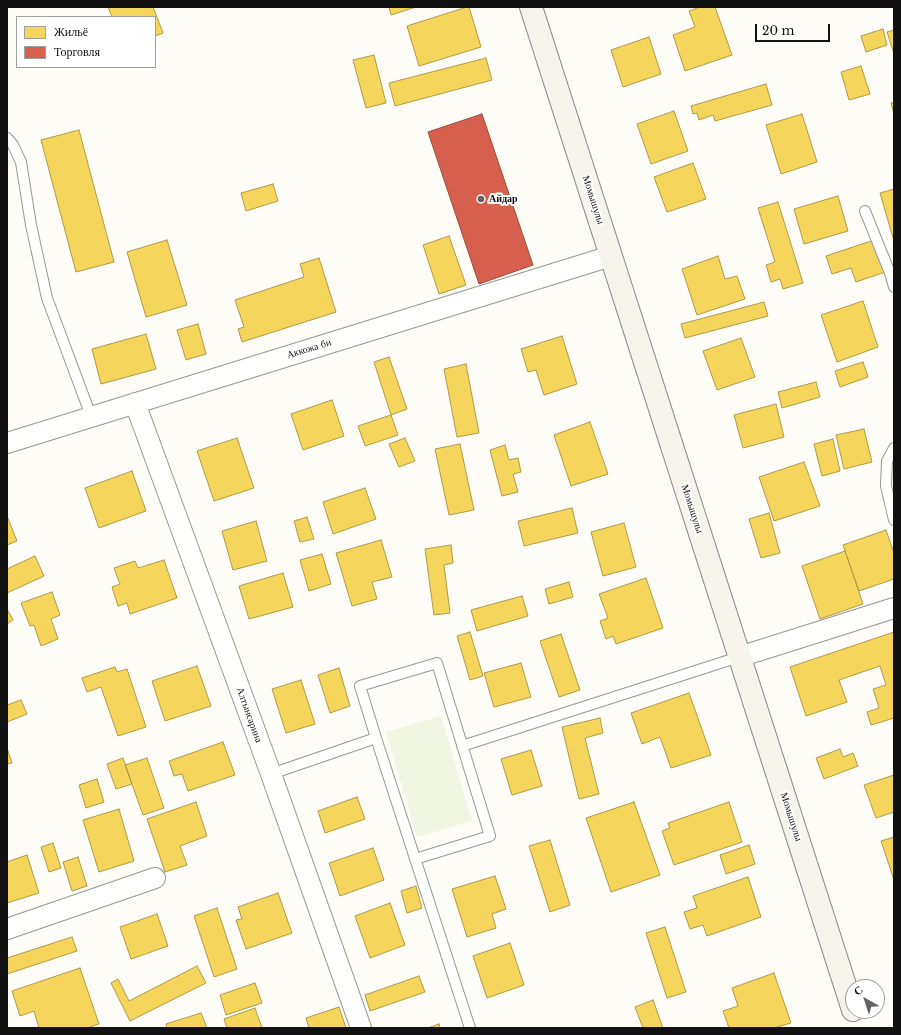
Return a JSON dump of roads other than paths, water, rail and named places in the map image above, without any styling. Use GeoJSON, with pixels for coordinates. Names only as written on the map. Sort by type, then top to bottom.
{"type":"FeatureCollection","features":[{"type":"Feature","properties":{"kind":"main road","name":"Момышулы"},"geometry":{"type":"LineString","coordinates":[[531,7],[845,985]]}},
{"type":"Feature","properties":{"kind":"street","name":"Аккожа би"},"geometry":{"type":"LineString","coordinates":[[7,442],[611,256]]}},
{"type":"Feature","properties":{"kind":"street","name":"Алтынсарина"},"geometry":{"type":"LineString","coordinates":[[135,403],[271,774],[361,1028]]}},
{"type":"Feature","properties":{"kind":"street"},"geometry":{"type":"LineString","coordinates":[[739,657],[894,608]]}},
{"type":"Feature","properties":{"kind":"street"},"geometry":{"type":"LineString","coordinates":[[7,929],[155,878]]}},
{"type":"Feature","properties":{"kind":"lane"},"geometry":{"type":"LineString","coordinates":[[7,138],[14,145],[21,162],[31,225],[47,298],[91,416]]}},
{"type":"Feature","properties":{"kind":"lane"},"geometry":{"type":"LineString","coordinates":[[866,211],[894,287]]}},
{"type":"Feature","properties":{"kind":"lane"},"geometry":{"type":"LineString","coordinates":[[894,448],[887,461],[886,486],[890,509],[894,520]]}},
{"type":"Feature","properties":{"kind":"lane"},"geometry":{"type":"LineString","coordinates":[[462,746],[739,657]]}},
{"type":"Feature","properties":{"kind":"lane"},"geometry":{"type":"LineString","coordinates":[[415,859],[490,836],[437,663],[360,686],[376,738],[415,859],[470,1028]]}},
{"type":"Feature","properties":{"kind":"lane"},"geometry":{"type":"LineString","coordinates":[[271,774],[376,738]]}},
{"type":"Feature","properties":{"kind":"place","name":"Айдар"},"geometry":{"type":"Point","coordinates":[481,199]}}]}
